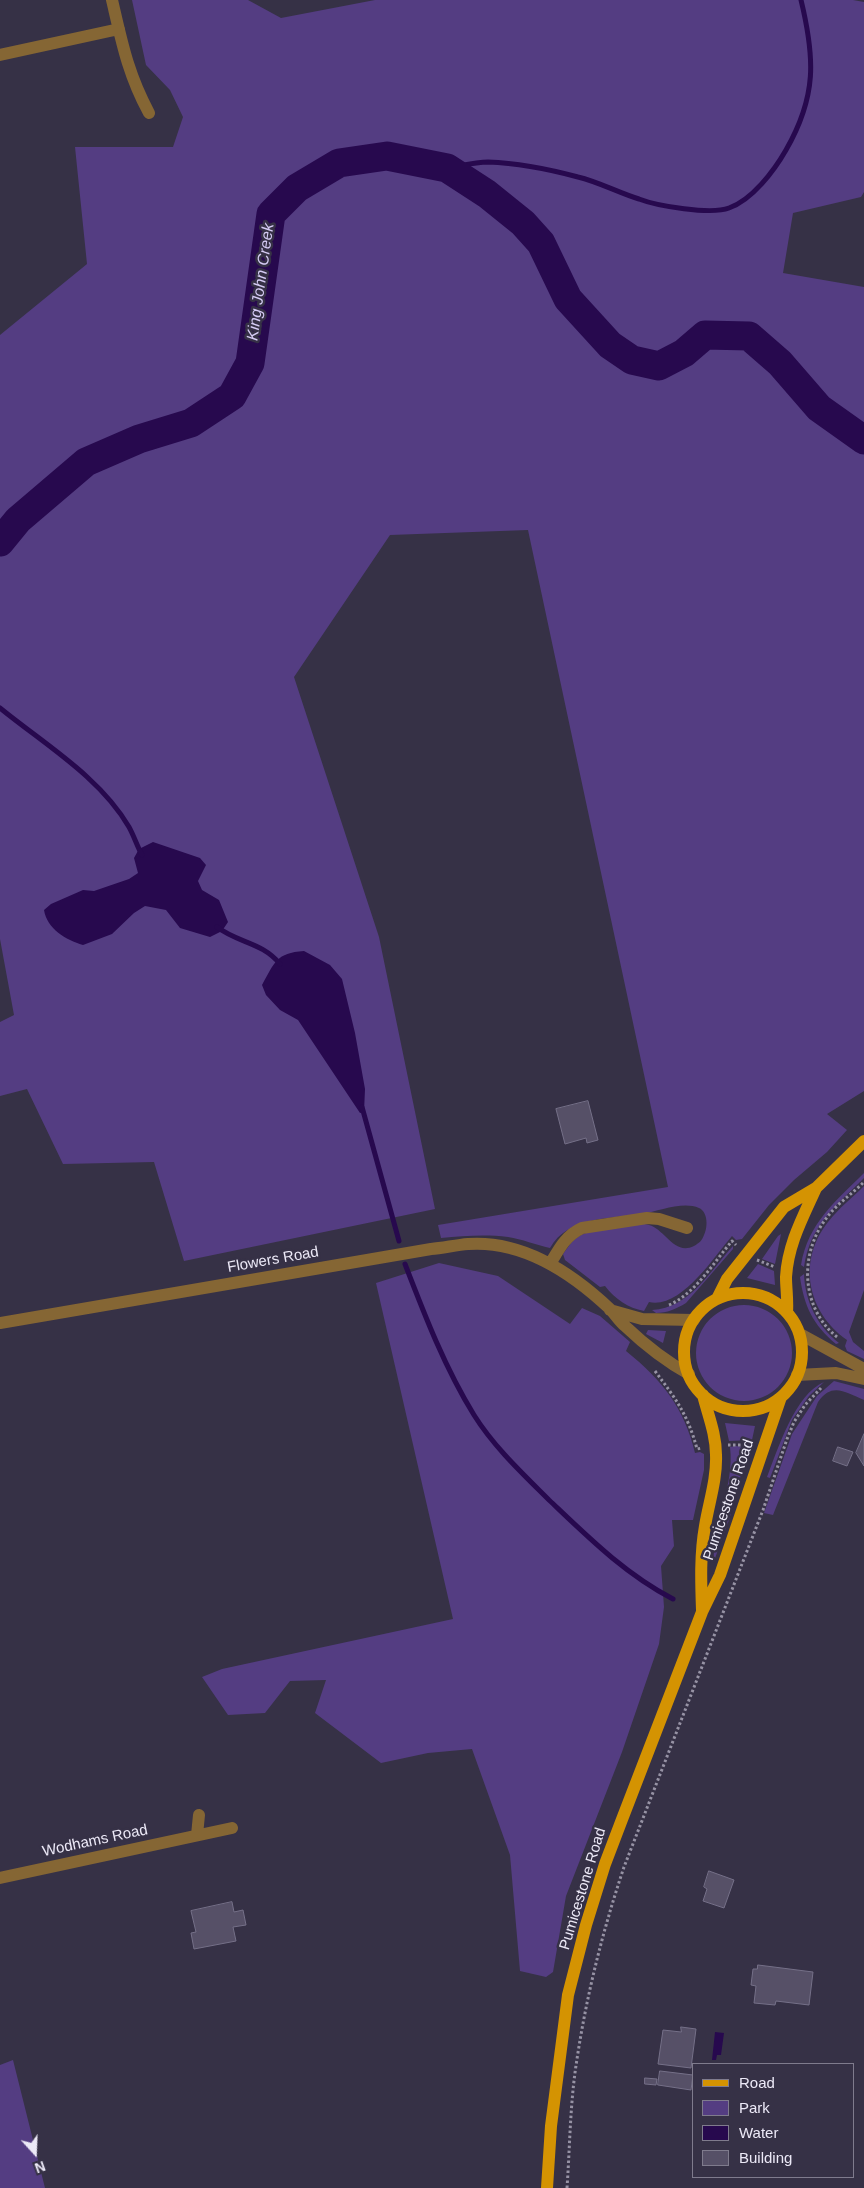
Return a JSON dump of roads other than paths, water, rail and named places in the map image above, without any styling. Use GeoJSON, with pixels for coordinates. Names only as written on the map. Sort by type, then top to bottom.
{"type":"FeatureCollection","features":[{"type":"Feature","properties":{"kind":"main road"},"geometry":{"type":"LineString","coordinates":[[717,1299],[727,1279],[784,1207],[816,1188],[864,1141]]}},
{"type":"Feature","properties":{"kind":"main road"},"geometry":{"type":"LineString","coordinates":[[787,1312],[787,1270],[794,1236],[816,1188]]}},
{"type":"Feature","properties":{"kind":"main road"},"geometry":{"type":"LineString","coordinates":[[735,1293],[754,1294],[772,1300],[787,1312],[800,1334],[802,1362],[798,1375],[781,1397],[767,1406],[750,1410],[734,1410],[717,1404],[703,1395],[689,1374],[684,1356],[686,1337],[694,1320],[704,1308],[717,1299],[735,1293]]}},
{"type":"Feature","properties":{"kind":"main road","name":"Pumicestone Road"},"geometry":{"type":"LineString","coordinates":[[702,1612],[700,1563],[716,1470],[716,1446],[703,1395]]}},
{"type":"Feature","properties":{"kind":"main road","name":"Pumicestone Road"},"geometry":{"type":"LineString","coordinates":[[547,2188],[551,2126],[568,1995],[586,1925],[605,1864],[702,1612],[720,1574],[781,1397]]}},
{"type":"Feature","properties":{"kind":"street"},"geometry":{"type":"LineString","coordinates":[[112,0],[128,67],[136,89],[149,114]]}},
{"type":"Feature","properties":{"kind":"street"},"geometry":{"type":"LineString","coordinates":[[0,55],[118,29]]}},
{"type":"Feature","properties":{"kind":"street"},"geometry":{"type":"LineString","coordinates":[[550,1264],[564,1241],[573,1232],[582,1228],[647,1218],[659,1219],[687,1228]]}},
{"type":"Feature","properties":{"kind":"street","name":"Flowers Road"},"geometry":{"type":"LineString","coordinates":[[0,1323],[470,1244],[494,1245],[516,1249],[550,1264],[610,1310],[624,1326],[666,1362],[689,1374]]}},
{"type":"Feature","properties":{"kind":"street","name":"Flowers Road"},"geometry":{"type":"LineString","coordinates":[[610,1310],[642,1320],[694,1320]]}},
{"type":"Feature","properties":{"kind":"street"},"geometry":{"type":"LineString","coordinates":[[800,1334],[864,1369]]}},
{"type":"Feature","properties":{"kind":"street"},"geometry":{"type":"LineString","coordinates":[[798,1375],[833,1373],[864,1379]]}},
{"type":"Feature","properties":{"kind":"street"},"geometry":{"type":"LineString","coordinates":[[197,1835],[198,1815]]}},
{"type":"Feature","properties":{"kind":"street","name":"Wodhams Road"},"geometry":{"type":"LineString","coordinates":[[0,1876],[232,1828]]}},
{"type":"Feature","properties":{"kind":"water"},"geometry":{"type":"Polygon","coordinates":[[[153,842],[200,858],[206,865],[198,881],[202,890],[219,900],[228,922],[222,931],[210,937],[180,928],[166,910],[145,906],[134,913],[112,934],[83,945],[64,937],[53,928],[44,910],[51,904],[83,890],[94,891],[129,879],[138,873],[134,858],[139,849],[153,842]]]}},
{"type":"Feature","properties":{"kind":"water"},"geometry":{"type":"Polygon","coordinates":[[[304,951],[330,965],[342,979],[355,1033],[365,1089],[364,1112],[360,1113],[298,1020],[280,1010],[266,995],[262,985],[277,960],[287,954],[304,951]]]}},
{"type":"Feature","properties":{"kind":"water"},"geometry":{"type":"Polygon","coordinates":[[[715,2032],[724,2033],[721,2055],[717,2055],[716,2060],[712,2060],[715,2032]]]}},
{"type":"Feature","properties":{"kind":"waterway"},"geometry":{"type":"LineString","coordinates":[[447,168],[483,162],[510,164],[545,169],[578,177],[631,197],[671,207],[710,211],[721,210],[738,204],[754,192],[775,167],[786,150],[803,112],[808,94],[811,59],[801,0]]}},
{"type":"Feature","properties":{"kind":"waterway","name":"King John Creek"},"geometry":{"type":"LineString","coordinates":[[0,542],[18,520],[86,462],[139,439],[191,423],[232,396],[250,363],[271,214],[297,188],[339,163],[387,156],[447,168],[487,194],[523,223],[541,243],[568,299],[610,345],[632,360],[659,366],[684,353],[705,335],[749,336],[780,363],[819,408],[864,440]]}},
{"type":"Feature","properties":{"kind":"waterway"},"geometry":{"type":"LineString","coordinates":[[0,708],[70,762],[103,792],[129,827],[142,855]]}},
{"type":"Feature","properties":{"kind":"waterway"},"geometry":{"type":"LineString","coordinates":[[217,927],[266,951],[280,964]]}},
{"type":"Feature","properties":{"kind":"waterway"},"geometry":{"type":"LineString","coordinates":[[362,1107],[399,1241]]}},
{"type":"Feature","properties":{"kind":"waterway"},"geometry":{"type":"LineString","coordinates":[[405,1264],[428,1322],[454,1379],[474,1415],[490,1438],[509,1460],[593,1541],[639,1578],[673,1599]]}}]}
